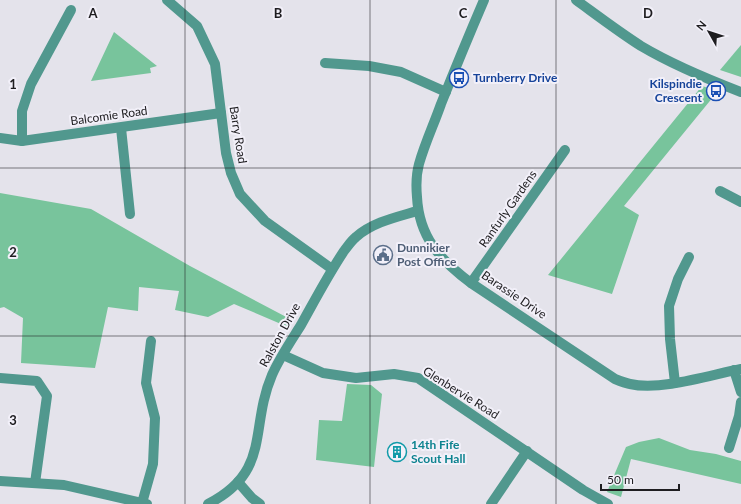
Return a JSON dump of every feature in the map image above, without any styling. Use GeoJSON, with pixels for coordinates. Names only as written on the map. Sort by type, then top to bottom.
{"type":"FeatureCollection","features":[{"type":"Feature","properties":{"kind":"street","name":"Barry Road"},"geometry":{"type":"LineString","coordinates":[[167,0],[196,26],[215,64],[227,160],[230,173],[240,194],[265,220],[332,269]]}},
{"type":"Feature","properties":{"kind":"street"},"geometry":{"type":"LineString","coordinates":[[325,63],[369,66],[401,72],[446,92],[484,0]]}},
{"type":"Feature","properties":{"kind":"street"},"geometry":{"type":"LineString","coordinates":[[576,0],[608,24],[642,46],[704,77],[741,92]]}},
{"type":"Feature","properties":{"kind":"street"},"geometry":{"type":"LineString","coordinates":[[22,142],[22,111],[31,84],[71,10]]}},
{"type":"Feature","properties":{"kind":"street","name":"Barassie Drive"},"geometry":{"type":"LineString","coordinates":[[446,92],[419,164],[416,188],[417,211],[422,227],[432,246],[456,272],[615,379],[630,384],[644,386],[675,383],[738,369]]}},
{"type":"Feature","properties":{"kind":"street","name":"Balcomie Road"},"geometry":{"type":"LineString","coordinates":[[0,138],[22,142],[221,113]]}},
{"type":"Feature","properties":{"kind":"street"},"geometry":{"type":"LineString","coordinates":[[121,128],[130,214]]}},
{"type":"Feature","properties":{"kind":"street","name":"Ranfurly Gardens"},"geometry":{"type":"LineString","coordinates":[[471,283],[565,150]]}},
{"type":"Feature","properties":{"kind":"street"},"geometry":{"type":"LineString","coordinates":[[720,191],[741,202]]}},
{"type":"Feature","properties":{"kind":"street","name":"Ralston Drive"},"geometry":{"type":"LineString","coordinates":[[208,504],[229,492],[246,472],[252,460],[267,390],[272,376],[332,269],[344,251],[356,237],[370,228],[387,220],[417,211]]}},
{"type":"Feature","properties":{"kind":"street"},"geometry":{"type":"LineString","coordinates":[[675,383],[670,338],[669,306],[678,278],[688,258]]}},
{"type":"Feature","properties":{"kind":"street"},"geometry":{"type":"LineString","coordinates":[[0,481],[64,485],[144,504],[153,464],[155,418],[146,383],[151,341]]}},
{"type":"Feature","properties":{"kind":"street","name":"Glenbervie Road"},"geometry":{"type":"LineString","coordinates":[[283,355],[323,373],[356,378],[394,374],[418,378],[583,490],[608,504]]}},
{"type":"Feature","properties":{"kind":"street"},"geometry":{"type":"LineString","coordinates":[[738,369],[741,392]]}},
{"type":"Feature","properties":{"kind":"street"},"geometry":{"type":"LineString","coordinates":[[0,378],[37,381],[48,396],[35,483]]}},
{"type":"Feature","properties":{"kind":"street"},"geometry":{"type":"LineString","coordinates":[[729,448],[739,416],[741,402]]}},
{"type":"Feature","properties":{"kind":"street"},"geometry":{"type":"LineString","coordinates":[[491,504],[527,451]]}},
{"type":"Feature","properties":{"kind":"street"},"geometry":{"type":"LineString","coordinates":[[238,482],[252,498],[260,504]]}},
{"type":"Feature","properties":{"kind":"green space"},"geometry":{"type":"Polygon","coordinates":[[[114,32],[157,66],[150,68],[151,73],[91,81],[114,32]]]}},
{"type":"Feature","properties":{"kind":"green space"},"geometry":{"type":"Polygon","coordinates":[[[741,45],[741,77],[720,70],[741,45]]]}},
{"type":"Feature","properties":{"kind":"green space"},"geometry":{"type":"Polygon","coordinates":[[[702,86],[718,91],[624,206],[639,215],[612,294],[548,275],[702,86]]]}},
{"type":"Feature","properties":{"kind":"green space"},"geometry":{"type":"Polygon","coordinates":[[[0,193],[91,209],[190,266],[292,320],[288,327],[234,304],[208,317],[175,310],[179,291],[139,287],[138,311],[108,307],[95,368],[21,363],[23,318],[4,307],[0,308],[0,193]]]}},
{"type":"Feature","properties":{"kind":"green space"},"geometry":{"type":"Polygon","coordinates":[[[347,384],[371,385],[382,394],[374,467],[316,460],[319,420],[342,421],[347,384]]]}},
{"type":"Feature","properties":{"kind":"green space"},"geometry":{"type":"Polygon","coordinates":[[[659,438],[690,450],[716,454],[741,461],[741,484],[631,459],[621,497],[607,492],[626,447],[639,442],[659,438]]]}},
{"type":"Feature","properties":{"kind":"place","name":"Turnberry Drive"},"geometry":{"type":"Point","coordinates":[459,78]}},
{"type":"Feature","properties":{"kind":"place","name":"Kilspindie Crescent"},"geometry":{"type":"Point","coordinates":[716,91]}},
{"type":"Feature","properties":{"kind":"place","name":"Dunnikier Post Office"},"geometry":{"type":"Point","coordinates":[383,255]}},
{"type":"Feature","properties":{"kind":"place","name":"14th Fife Scout Hall"},"geometry":{"type":"Point","coordinates":[397,452]}}]}
